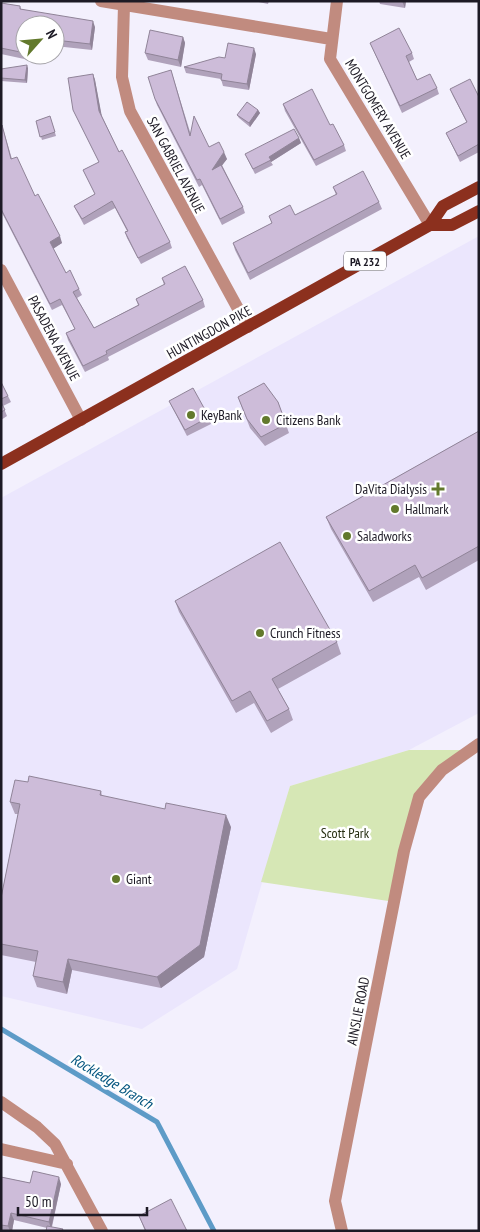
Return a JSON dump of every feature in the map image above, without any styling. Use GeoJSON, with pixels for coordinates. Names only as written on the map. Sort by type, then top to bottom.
{"type":"FeatureCollection","features":[{"type":"Feature","properties":{"kind":"main road","name":"HUNTINGDON PIKE"},"geometry":{"type":"LineString","coordinates":[[1,464],[430,225],[443,206],[479,187]]}},
{"type":"Feature","properties":{"kind":"main road","name":"HUNTINGDON PIKE"},"geometry":{"type":"LineString","coordinates":[[430,225],[452,225],[479,211]]}},
{"type":"Feature","properties":{"kind":"street"},"geometry":{"type":"LineString","coordinates":[[101,1],[331,39]]}},
{"type":"Feature","properties":{"kind":"street","name":"MONTGOMERY AVENUE"},"geometry":{"type":"LineString","coordinates":[[337,1],[330,58],[430,225]]}},
{"type":"Feature","properties":{"kind":"street","name":"SAN GABRIEL AVENUE"},"geometry":{"type":"LineString","coordinates":[[124,5],[122,77],[130,110],[248,327]]}},
{"type":"Feature","properties":{"kind":"street","name":"PASADENA AVENUE"},"geometry":{"type":"LineString","coordinates":[[1,270],[81,420]]}},
{"type":"Feature","properties":{"kind":"street","name":"AINSLIE ROAD"},"geometry":{"type":"LineString","coordinates":[[342,1231],[336,1201],[404,850],[419,797],[442,770],[479,744]]}},
{"type":"Feature","properties":{"kind":"street"},"geometry":{"type":"LineString","coordinates":[[1,1102],[55,1144],[102,1231]]}},
{"type":"Feature","properties":{"kind":"street"},"geometry":{"type":"LineString","coordinates":[[1,1149],[67,1164]]}},
{"type":"Feature","properties":{"kind":"shaded area"},"geometry":{"type":"Polygon","coordinates":[[[479,236],[479,713],[409,750],[290,786],[237,969],[142,1029],[1,996],[1,498],[479,236]]]}},
{"type":"Feature","properties":{"kind":"green space","name":"Scott Park"},"geometry":{"type":"Polygon","coordinates":[[[409,750],[468,750],[419,797],[395,902],[261,882],[290,786],[409,750]]]}},
{"type":"Feature","properties":{"kind":"building"},"geometry":{"type":"Polygon","coordinates":[[[1,3],[20,6],[20,9],[56,15],[15,15],[15,51],[1,48],[1,3]]]}},
{"type":"Feature","properties":{"kind":"building"},"geometry":{"type":"Polygon","coordinates":[[[65,16],[93,21],[90,44],[65,41],[65,16]]]}},
{"type":"Feature","properties":{"kind":"building"},"geometry":{"type":"Polygon","coordinates":[[[399,28],[412,53],[406,56],[417,80],[430,74],[437,88],[400,106],[370,43],[399,28]]]}},
{"type":"Feature","properties":{"kind":"building"},"geometry":{"type":"Polygon","coordinates":[[[150,30],[183,37],[178,60],[145,53],[150,30]]]}},
{"type":"Feature","properties":{"kind":"building"},"geometry":{"type":"Polygon","coordinates":[[[228,43],[254,48],[247,84],[221,80],[222,74],[184,67],[219,57],[225,58],[228,43]]]}},
{"type":"Feature","properties":{"kind":"building"},"geometry":{"type":"Polygon","coordinates":[[[27,65],[25,80],[1,78],[1,69],[27,65]]]}},
{"type":"Feature","properties":{"kind":"building"},"geometry":{"type":"Polygon","coordinates":[[[171,70],[190,136],[194,116],[209,147],[219,142],[224,152],[212,170],[221,165],[243,207],[220,219],[200,179],[197,180],[155,99],[148,77],[171,70]]]}},
{"type":"Feature","properties":{"kind":"building"},"geometry":{"type":"Polygon","coordinates":[[[93,74],[99,111],[119,152],[122,150],[170,242],[138,258],[125,232],[128,231],[112,201],[82,219],[74,206],[95,194],[83,170],[99,162],[73,110],[68,78],[93,74]]]}},
{"type":"Feature","properties":{"kind":"building"},"geometry":{"type":"Polygon","coordinates":[[[470,79],[479,97],[479,144],[458,156],[446,133],[467,122],[450,89],[470,79]]]}},
{"type":"Feature","properties":{"kind":"building"},"geometry":{"type":"Polygon","coordinates":[[[312,89],[330,125],[333,124],[344,145],[314,160],[283,104],[312,89]]]}},
{"type":"Feature","properties":{"kind":"building"},"geometry":{"type":"Polygon","coordinates":[[[247,102],[258,110],[249,123],[237,115],[247,102]]]}},
{"type":"Feature","properties":{"kind":"building"},"geometry":{"type":"Polygon","coordinates":[[[50,116],[55,132],[40,137],[36,121],[50,116]]]}},
{"type":"Feature","properties":{"kind":"building"},"geometry":{"type":"Polygon","coordinates":[[[2,125],[11,159],[17,157],[35,196],[38,194],[60,236],[50,242],[66,273],[70,270],[79,289],[73,292],[94,328],[139,305],[136,299],[165,284],[162,278],[185,266],[203,300],[106,351],[107,354],[83,366],[66,333],[75,329],[60,299],[50,304],[1,209],[2,125]]]}},
{"type":"Feature","properties":{"kind":"building"},"geometry":{"type":"Polygon","coordinates":[[[294,129],[299,138],[269,157],[271,160],[253,169],[245,154],[294,129]]]}},
{"type":"Feature","properties":{"kind":"building"},"geometry":{"type":"Polygon","coordinates":[[[363,171],[379,202],[248,273],[233,243],[272,223],[269,216],[290,205],[295,215],[337,194],[333,187],[363,171]]]}},
{"type":"Feature","properties":{"kind":"building"},"geometry":{"type":"Polygon","coordinates":[[[1,382],[8,396],[1,399],[1,382]]]}},
{"type":"Feature","properties":{"kind":"building","name":"Citizens Bank"},"geometry":{"type":"Polygon","coordinates":[[[264,383],[278,402],[286,424],[261,437],[247,419],[238,397],[264,383]]]}},
{"type":"Feature","properties":{"kind":"building","name":"KeyBank"},"geometry":{"type":"Polygon","coordinates":[[[193,388],[209,417],[185,430],[169,401],[193,388]]]}},
{"type":"Feature","properties":{"kind":"building"},"geometry":{"type":"Polygon","coordinates":[[[1,402],[5,410],[1,412],[1,402]]]}},
{"type":"Feature","properties":{"kind":"building"},"geometry":{"type":"Polygon","coordinates":[[[479,431],[479,546],[422,578],[415,565],[369,591],[326,517],[479,431]]]}},
{"type":"Feature","properties":{"kind":"building","name":"Crunch Fitness"},"geometry":{"type":"Polygon","coordinates":[[[280,542],[337,642],[272,679],[289,709],[267,721],[250,691],[232,701],[175,601],[280,542]]]}},
{"type":"Feature","properties":{"kind":"building","name":"Giant"},"geometry":{"type":"Polygon","coordinates":[[[29,776],[101,791],[100,795],[165,809],[166,803],[226,815],[200,945],[157,977],[68,959],[63,982],[33,976],[38,951],[1,944],[1,898],[20,804],[10,802],[15,780],[28,782],[29,776]]]}},
{"type":"Feature","properties":{"kind":"building"},"geometry":{"type":"Polygon","coordinates":[[[33,1171],[59,1177],[49,1222],[11,1213],[8,1226],[1,1225],[1,1177],[30,1183],[33,1171]]]}},
{"type":"Feature","properties":{"kind":"building"},"geometry":{"type":"Polygon","coordinates":[[[171,1199],[187,1231],[146,1231],[139,1216],[171,1199]]]}},
{"type":"Feature","properties":{"kind":"building"},"geometry":{"type":"Polygon","coordinates":[[[47,1226],[63,1229],[62,1231],[46,1231],[47,1226]]]}},
{"type":"Feature","properties":{"kind":"waterway","name":"Rockledge Branch"},"geometry":{"type":"LineString","coordinates":[[1,1029],[157,1122],[214,1231]]}},
{"type":"Feature","properties":{"kind":"place","name":"KeyBank"},"geometry":{"type":"Point","coordinates":[191,415]}},
{"type":"Feature","properties":{"kind":"place","name":"Citizens Bank"},"geometry":{"type":"Point","coordinates":[266,420]}},
{"type":"Feature","properties":{"kind":"place","name":"DaVita Dialysis"},"geometry":{"type":"Point","coordinates":[438,489]}},
{"type":"Feature","properties":{"kind":"place","name":"Hallmark"},"geometry":{"type":"Point","coordinates":[395,509]}},
{"type":"Feature","properties":{"kind":"place","name":"Saladworks"},"geometry":{"type":"Point","coordinates":[347,536]}},
{"type":"Feature","properties":{"kind":"place","name":"Crunch Fitness"},"geometry":{"type":"Point","coordinates":[260,633]}},
{"type":"Feature","properties":{"kind":"place","name":"Giant"},"geometry":{"type":"Point","coordinates":[116,879]}}]}
